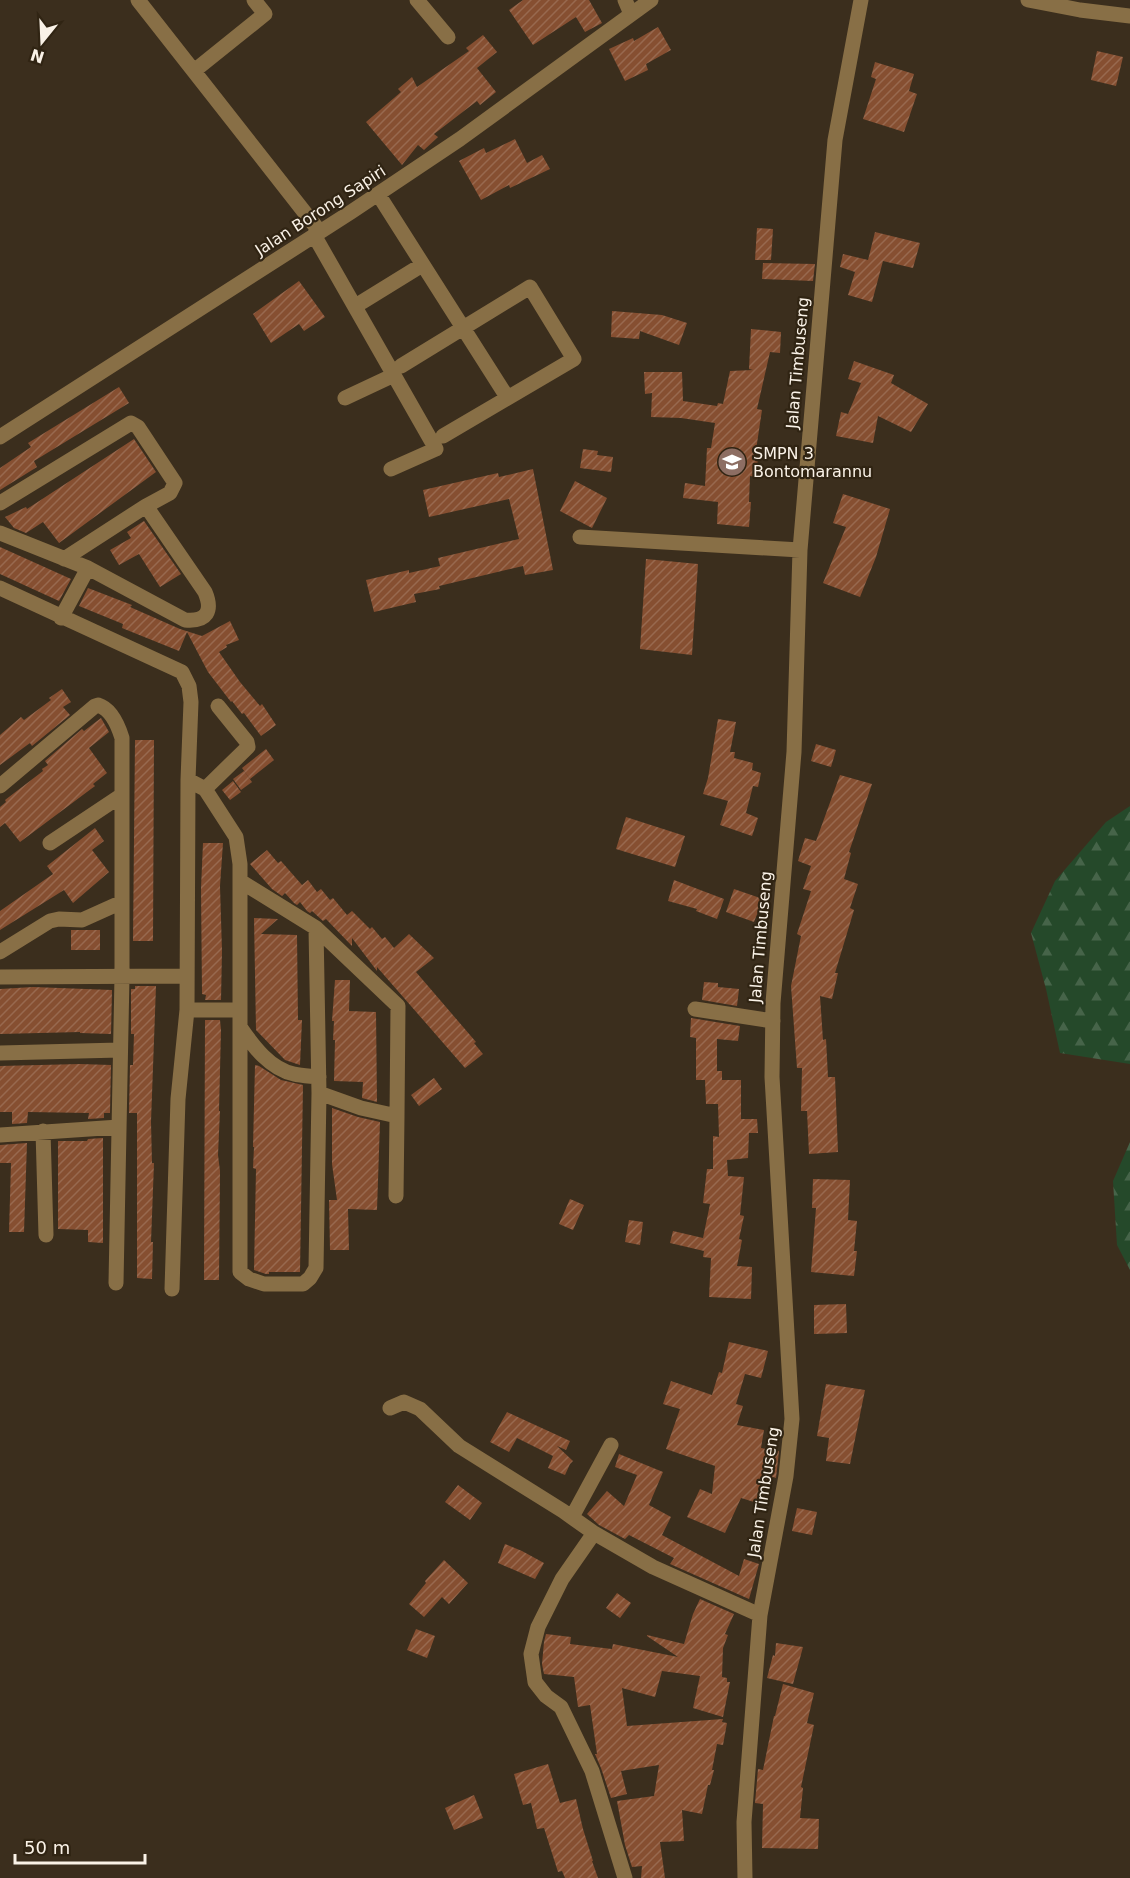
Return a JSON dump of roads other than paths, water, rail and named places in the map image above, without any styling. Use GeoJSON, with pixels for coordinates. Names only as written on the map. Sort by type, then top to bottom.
{"type":"FeatureCollection","features":[{"type":"Feature","properties":{"kind":"street"},"geometry":{"type":"LineString","coordinates":[[138,0],[317,234],[397,370],[436,449],[391,469]]}},
{"type":"Feature","properties":{"kind":"street"},"geometry":{"type":"LineString","coordinates":[[194,71],[265,14],[254,0]]}},
{"type":"Feature","properties":{"kind":"street"},"geometry":{"type":"LineString","coordinates":[[417,0],[448,37]]}},
{"type":"Feature","properties":{"kind":"street","name":"Jalan Borong Sapiri"},"geometry":{"type":"LineString","coordinates":[[0,437],[317,234],[460,139],[628,7],[651,0]]}},
{"type":"Feature","properties":{"kind":"street","name":"Jalan Timbuseng"},"geometry":{"type":"LineString","coordinates":[[746,1878],[744,1822],[760,1616],[786,1476],[792,1419],[772,1077],[780,892],[788,841],[794,752],[800,550],[835,140],[861,0]]}},
{"type":"Feature","properties":{"kind":"street"},"geometry":{"type":"LineString","coordinates":[[1028,0],[1080,10],[1130,16]]}},
{"type":"Feature","properties":{"kind":"street"},"geometry":{"type":"LineString","coordinates":[[378,194],[507,398]]}},
{"type":"Feature","properties":{"kind":"street"},"geometry":{"type":"LineString","coordinates":[[362,302],[423,265]]}},
{"type":"Feature","properties":{"kind":"street"},"geometry":{"type":"LineString","coordinates":[[345,398],[397,370],[530,287],[574,359],[443,436]]}},
{"type":"Feature","properties":{"kind":"street"},"geometry":{"type":"LineString","coordinates":[[0,503],[131,423],[135,424],[143,431],[174,483],[170,493],[64,559]]}},
{"type":"Feature","properties":{"kind":"street"},"geometry":{"type":"LineString","coordinates":[[0,533],[88,568],[185,620],[201,620],[209,604],[205,592],[146,506]]}},
{"type":"Feature","properties":{"kind":"street"},"geometry":{"type":"LineString","coordinates":[[580,537],[800,550]]}},
{"type":"Feature","properties":{"kind":"street"},"geometry":{"type":"LineString","coordinates":[[61,618],[88,568]]}},
{"type":"Feature","properties":{"kind":"street"},"geometry":{"type":"LineString","coordinates":[[0,588],[61,618],[137,650],[182,672],[186,677],[191,702],[188,780],[187,1010],[178,1099],[172,1289]]}},
{"type":"Feature","properties":{"kind":"street"},"geometry":{"type":"LineString","coordinates":[[0,786],[98,705],[105,708],[120,731],[122,976],[116,1283]]}},
{"type":"Feature","properties":{"kind":"street"},"geometry":{"type":"LineString","coordinates":[[205,789],[248,747],[247,742],[218,706]]}},
{"type":"Feature","properties":{"kind":"street"},"geometry":{"type":"LineString","coordinates":[[188,780],[205,789],[236,837],[240,864],[240,1272],[249,1279],[264,1284],[303,1284],[316,1268],[319,1085],[316,928]]}},
{"type":"Feature","properties":{"kind":"street"},"geometry":{"type":"LineString","coordinates":[[50,843],[122,795]]}},
{"type":"Feature","properties":{"kind":"street"},"geometry":{"type":"LineString","coordinates":[[240,881],[316,928],[398,1006],[396,1196]]}},
{"type":"Feature","properties":{"kind":"street"},"geometry":{"type":"LineString","coordinates":[[0,952],[50,921],[82,920],[122,902]]}},
{"type":"Feature","properties":{"kind":"street"},"geometry":{"type":"LineString","coordinates":[[0,977],[186,976]]}},
{"type":"Feature","properties":{"kind":"street"},"geometry":{"type":"LineString","coordinates":[[694,1009],[773,1022]]}},
{"type":"Feature","properties":{"kind":"street"},"geometry":{"type":"LineString","coordinates":[[187,1010],[239,1010]]}},
{"type":"Feature","properties":{"kind":"street"},"geometry":{"type":"LineString","coordinates":[[240,1027],[250,1043],[265,1058],[281,1069],[319,1085],[361,1108],[397,1116]]}},
{"type":"Feature","properties":{"kind":"street"},"geometry":{"type":"LineString","coordinates":[[0,1053],[120,1050]]}},
{"type":"Feature","properties":{"kind":"street"},"geometry":{"type":"LineString","coordinates":[[0,1135],[119,1127]]}},
{"type":"Feature","properties":{"kind":"street"},"geometry":{"type":"LineString","coordinates":[[43,1131],[46,1235]]}},
{"type":"Feature","properties":{"kind":"street"},"geometry":{"type":"LineString","coordinates":[[390,1408],[404,1402],[420,1409],[459,1446],[594,1533],[653,1568],[760,1616]]}},
{"type":"Feature","properties":{"kind":"street"},"geometry":{"type":"LineString","coordinates":[[572,1517],[611,1445]]}},
{"type":"Feature","properties":{"kind":"street"},"geometry":{"type":"LineString","coordinates":[[594,1533],[562,1579],[538,1627],[531,1654],[535,1682],[546,1696],[561,1707],[592,1772],[625,1878]]}},
{"type":"Feature","properties":{"kind":"place","name":"SMPN 3 Bontomarannu"},"geometry":{"type":"Point","coordinates":[732,462]}}]}
